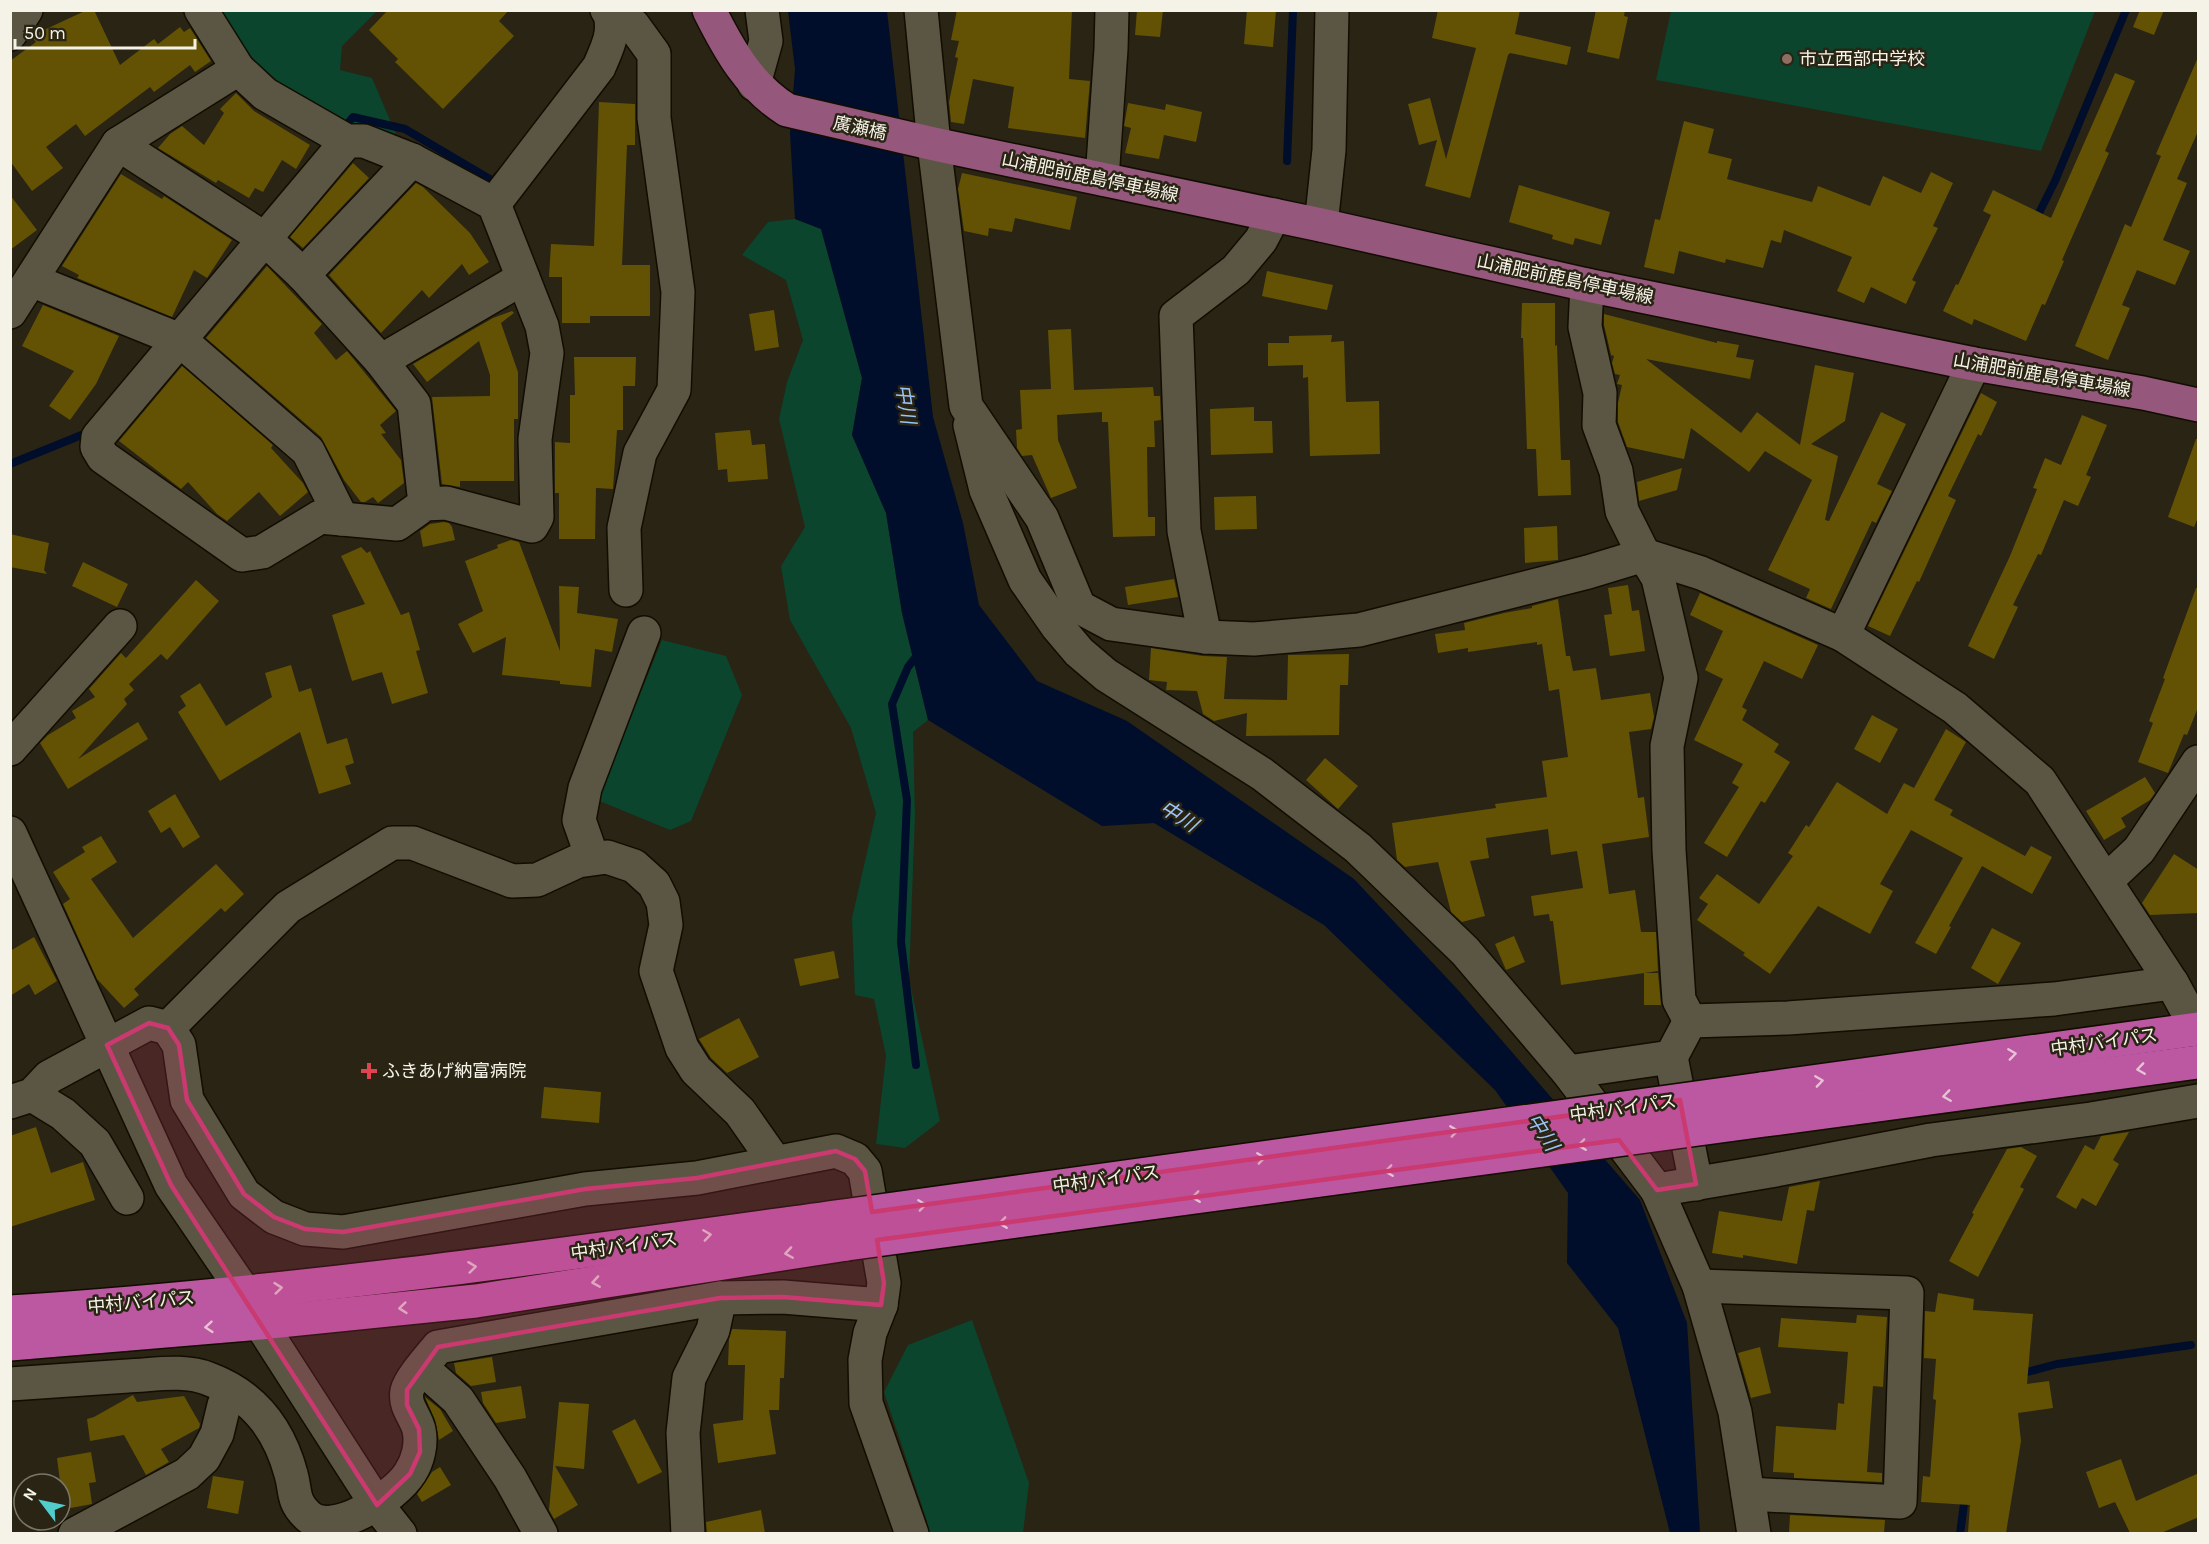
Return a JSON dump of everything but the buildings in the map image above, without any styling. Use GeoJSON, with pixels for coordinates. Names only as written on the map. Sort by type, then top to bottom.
{"type":"FeatureCollection","features":[{"type":"Feature","properties":{"kind":"highway","name":"中村バイパス"},"geometry":{"type":"LineString","coordinates":[[1763,1105],[2198,1029]]}},
{"type":"Feature","properties":{"kind":"highway","name":"中村バイパス"},"geometry":{"type":"LineString","coordinates":[[10,1312],[128,1304],[845,1230],[1763,1105],[2199,1062]]}},
{"type":"Feature","properties":{"kind":"highway","name":"中村バイパス"},"geometry":{"type":"LineString","coordinates":[[10,1344],[260,1323],[476,1300],[845,1230]]}},
{"type":"Feature","properties":{"kind":"main road"},"geometry":{"type":"LineString","coordinates":[[709,10],[731,53],[754,84]]}},
{"type":"Feature","properties":{"kind":"main road","name":"廣瀬橋"},"geometry":{"type":"LineString","coordinates":[[754,84],[769,99],[787,110],[934,144]]}},
{"type":"Feature","properties":{"kind":"main road","name":"山浦肥前鹿島停車場線"},"geometry":{"type":"LineString","coordinates":[[934,144],[1321,225],[1587,285],[1974,364],[2199,405]]}},
{"type":"Feature","properties":{"kind":"street"},"geometry":{"type":"LineString","coordinates":[[10,34],[26,10]]}},
{"type":"Feature","properties":{"kind":"street"},"geometry":{"type":"LineString","coordinates":[[201,10],[238,69],[265,94],[347,141],[364,141],[412,160],[494,204],[542,326],[547,353],[535,440],[537,517],[532,526],[446,503],[425,504],[397,524],[320,517],[262,552],[242,555],[103,456],[97,447],[98,437],[347,141]]}},
{"type":"Feature","properties":{"kind":"street"},"geometry":{"type":"LineString","coordinates":[[754,84],[766,41],[762,10]]}},
{"type":"Feature","properties":{"kind":"street"},"geometry":{"type":"LineString","coordinates":[[921,10],[934,144],[966,406],[986,490],[1024,579],[1068,616],[1204,637],[1254,639],[1359,630],[1576,575],[1644,555],[1701,573],[1843,635],[1954,708],[2040,781],[2172,983],[2198,1029]]}},
{"type":"Feature","properties":{"kind":"street"},"geometry":{"type":"LineString","coordinates":[[1102,179],[1112,10]]}},
{"type":"Feature","properties":{"kind":"street"},"geometry":{"type":"LineString","coordinates":[[1321,225],[1329,150],[1332,10]]}},
{"type":"Feature","properties":{"kind":"street"},"geometry":{"type":"LineString","coordinates":[[494,204],[599,67],[610,42],[613,26],[608,12]]}},
{"type":"Feature","properties":{"kind":"street"},"geometry":{"type":"LineString","coordinates":[[608,12],[633,25],[654,54],[654,118],[678,292],[674,390],[640,453],[624,528],[626,590]]}},
{"type":"Feature","properties":{"kind":"street"},"geometry":{"type":"LineString","coordinates":[[238,69],[118,144],[18,293],[180,340],[308,451],[342,519]]}},
{"type":"Feature","properties":{"kind":"street"},"geometry":{"type":"LineString","coordinates":[[118,144],[265,239],[303,274],[381,361],[414,404],[425,504]]}},
{"type":"Feature","properties":{"kind":"street"},"geometry":{"type":"LineString","coordinates":[[303,274],[412,160]]}},
{"type":"Feature","properties":{"kind":"street"},"geometry":{"type":"LineString","coordinates":[[1204,637],[1184,531],[1176,316],[1236,270],[1261,240],[1274,215]]}},
{"type":"Feature","properties":{"kind":"street"},"geometry":{"type":"LineString","coordinates":[[381,361],[523,278]]}},
{"type":"Feature","properties":{"kind":"street"},"geometry":{"type":"LineString","coordinates":[[1587,285],[1585,327],[1600,393],[1599,425],[1616,471],[1622,511],[1658,578],[1681,678],[1667,746],[1669,850],[1679,1000],[1690,1021]]}},
{"type":"Feature","properties":{"kind":"street"},"geometry":{"type":"LineString","coordinates":[[1843,635],[1974,364]]}},
{"type":"Feature","properties":{"kind":"street"},"geometry":{"type":"LineString","coordinates":[[1068,616],[1079,651],[1107,675],[1262,774],[1358,848],[1466,951],[1568,1072],[1657,1190],[1699,1287],[1735,1412],[1754,1533]]}},
{"type":"Feature","properties":{"kind":"street"},"geometry":{"type":"LineString","coordinates":[[10,749],[120,626]]}},
{"type":"Feature","properties":{"kind":"street"},"geometry":{"type":"LineString","coordinates":[[592,857],[579,820],[585,788],[644,633]]}},
{"type":"Feature","properties":{"kind":"street"},"geometry":{"type":"LineString","coordinates":[[2106,881],[2139,850],[2199,762]]}},
{"type":"Feature","properties":{"kind":"street"},"geometry":{"type":"LineString","coordinates":[[10,833],[171,1185],[244,1292],[260,1323],[377,1505],[400,1533]]}},
{"type":"Feature","properties":{"kind":"street"},"geometry":{"type":"LineString","coordinates":[[168,1028],[288,907],[392,843],[413,843],[512,881],[537,880],[578,861],[592,857],[607,857],[634,866],[654,884],[663,902],[666,925],[656,971],[682,1048],[696,1070],[740,1112],[775,1162]]}},
{"type":"Feature","properties":{"kind":"street"},"geometry":{"type":"LineString","coordinates":[[1690,1021],[1788,1018],[2054,999],[2172,983]]}},
{"type":"Feature","properties":{"kind":"street"},"geometry":{"type":"LineString","coordinates":[[1690,1021],[1671,1057],[1696,1184]]}},
{"type":"Feature","properties":{"kind":"street"},"geometry":{"type":"LineString","coordinates":[[21,1098],[49,1077],[148,1023],[168,1028],[179,1045],[187,1100],[244,1194],[274,1217],[305,1229],[343,1232],[585,1189],[697,1178],[836,1151],[855,1159],[865,1172],[884,1282],[881,1305],[870,1333],[865,1360],[866,1403],[912,1533]]}},
{"type":"Feature","properties":{"kind":"street"},"geometry":{"type":"LineString","coordinates":[[1568,1072],[1671,1057]]}},
{"type":"Feature","properties":{"kind":"street"},"geometry":{"type":"LineString","coordinates":[[21,1098],[63,1114],[95,1143],[127,1198]]}},
{"type":"Feature","properties":{"kind":"street"},"geometry":{"type":"LineString","coordinates":[[1657,1190],[1931,1140],[2091,1119],[2199,1101]]}},
{"type":"Feature","properties":{"kind":"street"},"geometry":{"type":"LineString","coordinates":[[1699,1287],[1906,1293],[1900,1502],[1748,1494]]}},
{"type":"Feature","properties":{"kind":"street"},"geometry":{"type":"LineString","coordinates":[[10,1384],[179,1373],[208,1378],[258,1408],[273,1430],[285,1455],[292,1478],[294,1499],[308,1517],[324,1523],[344,1519],[377,1505],[410,1474],[420,1452],[419,1429],[407,1405],[407,1390],[438,1347],[720,1298],[783,1297],[881,1305]]}},
{"type":"Feature","properties":{"kind":"street"},"geometry":{"type":"LineString","coordinates":[[688,1533],[683,1433],[689,1378],[713,1330],[720,1298]]}},
{"type":"Feature","properties":{"kind":"street"},"geometry":{"type":"LineString","coordinates":[[422,1368],[458,1400],[510,1478],[541,1533]]}},
{"type":"Feature","properties":{"kind":"street"},"geometry":{"type":"LineString","coordinates":[[75,1533],[187,1474],[204,1458],[217,1434],[224,1405],[234,1392]]}},
{"type":"Feature","properties":{"kind":"highlighted area"},"geometry":{"type":"Polygon","coordinates":[[[149,1023],[168,1028],[179,1045],[187,1100],[244,1194],[274,1217],[305,1229],[343,1232],[585,1189],[697,1178],[836,1151],[855,1159],[865,1171],[872,1212],[1680,1100],[1696,1184],[1657,1190],[1619,1140],[877,1240],[884,1283],[881,1305],[783,1297],[720,1298],[438,1347],[407,1390],[407,1405],[419,1429],[420,1452],[410,1474],[377,1505],[171,1185],[107,1045],[149,1023]]]}},
{"type":"Feature","properties":{"kind":"green space","name":"市立西部中学校"},"geometry":{"type":"Polygon","coordinates":[[[1671,10],[2095,11],[2041,151],[1656,80],[1671,10]]]}},
{"type":"Feature","properties":{"kind":"green space"},"geometry":{"type":"Polygon","coordinates":[[[209,11],[377,11],[342,46],[340,70],[372,78],[399,141],[354,129],[272,87],[209,11]]]}},
{"type":"Feature","properties":{"kind":"green space"},"geometry":{"type":"Polygon","coordinates":[[[795,219],[821,229],[862,378],[852,435],[886,513],[902,613],[928,720],[913,732],[915,815],[909,979],[940,1121],[905,1148],[876,1144],[886,1056],[874,999],[855,995],[852,918],[876,813],[851,728],[790,620],[781,566],[805,527],[779,419],[787,382],[803,340],[786,280],[742,255],[768,222],[795,219]]]}},
{"type":"Feature","properties":{"kind":"green space"},"geometry":{"type":"Polygon","coordinates":[[[662,640],[726,656],[742,695],[691,821],[670,830],[597,800],[662,640]]]}},
{"type":"Feature","properties":{"kind":"green space"},"geometry":{"type":"Polygon","coordinates":[[[972,1320],[1029,1483],[1023,1533],[916,1533],[927,1521],[884,1392],[908,1345],[972,1320]]]}},
{"type":"Feature","properties":{"kind":"water","name":"中川"},"geometry":{"type":"Polygon","coordinates":[[[788,11],[887,11],[933,417],[963,523],[979,605],[1037,681],[1127,721],[1354,879],[1459,991],[1640,1200],[1687,1323],[1700,1533],[1670,1533],[1618,1328],[1567,1263],[1568,1193],[1495,1090],[1324,925],[1154,823],[1102,826],[928,720],[902,613],[886,513],[852,435],[862,378],[821,229],[795,219],[790,133],[795,69],[788,11]]]}},
{"type":"Feature","properties":{"kind":"waterway"},"geometry":{"type":"LineString","coordinates":[[1287,161],[1293,10]]}},
{"type":"Feature","properties":{"kind":"waterway"},"geometry":{"type":"LineString","coordinates":[[2036,219],[2055,181],[2126,10]]}},
{"type":"Feature","properties":{"kind":"waterway"},"geometry":{"type":"LineString","coordinates":[[345,127],[353,117],[405,129],[493,181],[498,175]]}},
{"type":"Feature","properties":{"kind":"waterway"},"geometry":{"type":"LineString","coordinates":[[10,464],[89,432]]}},
{"type":"Feature","properties":{"kind":"waterway"},"geometry":{"type":"LineString","coordinates":[[916,1065],[901,942],[907,800],[892,704],[908,667],[919,653]]}},
{"type":"Feature","properties":{"kind":"waterway"},"geometry":{"type":"LineString","coordinates":[[2020,1374],[2057,1364],[2191,1345]]}},
{"type":"Feature","properties":{"kind":"waterway"},"geometry":{"type":"LineString","coordinates":[[1960,1534],[1965,1496]]}},
{"type":"Feature","properties":{"kind":"place","name":"市立西部中学校"},"geometry":{"type":"Point","coordinates":[1787,59]}},
{"type":"Feature","properties":{"kind":"place","name":"ふきあげ納富病院"},"geometry":{"type":"Point","coordinates":[369,1071]}}]}
